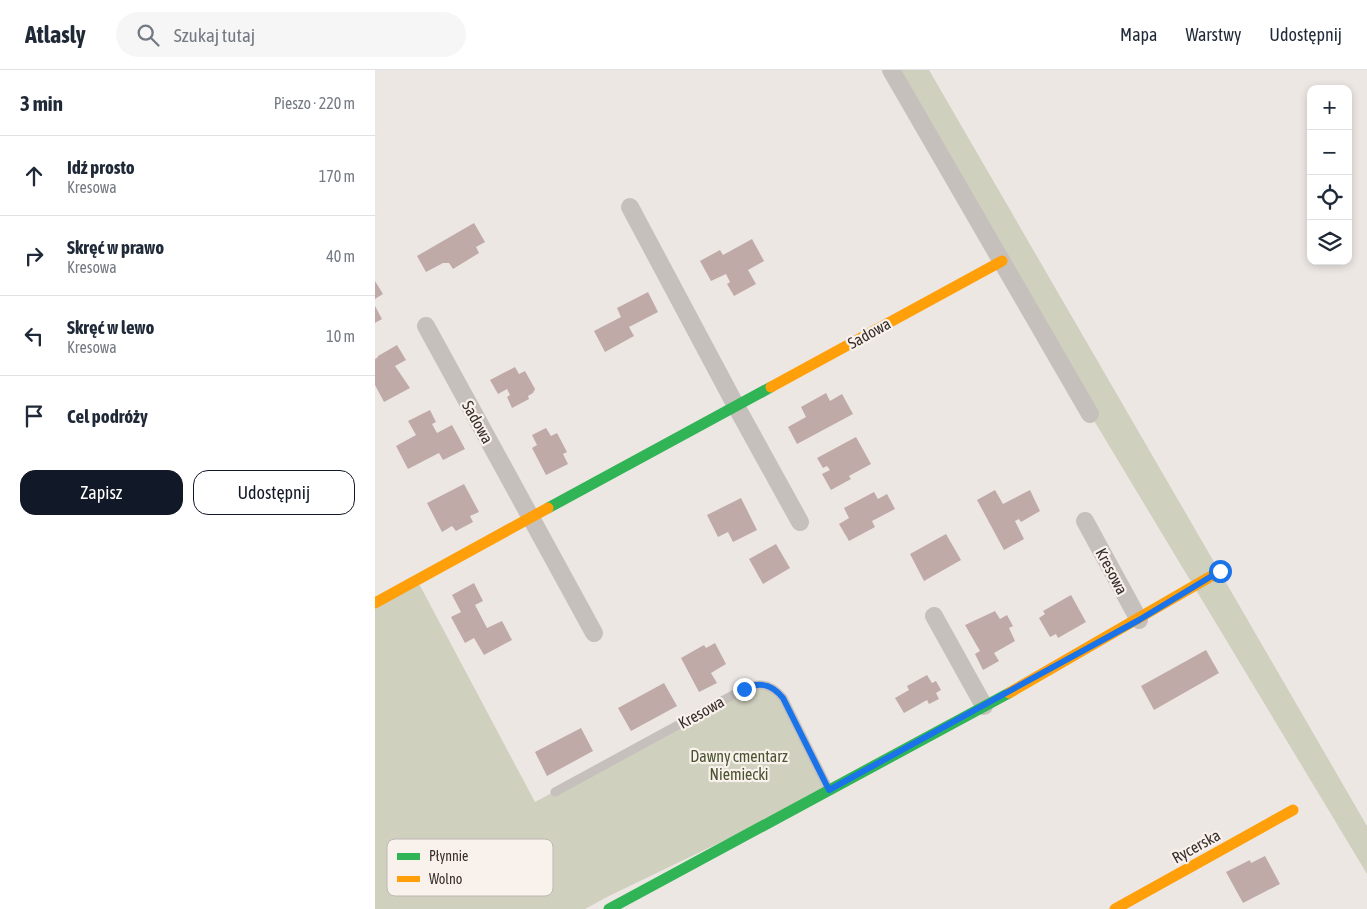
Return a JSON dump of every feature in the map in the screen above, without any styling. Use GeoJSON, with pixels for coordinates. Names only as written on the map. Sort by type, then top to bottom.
{"type":"FeatureCollection","features":[{"type":"Feature","properties":{"kind":"street"},"geometry":{"type":"LineString","coordinates":[[891,70],[1091,414]]}},
{"type":"Feature","properties":{"kind":"street"},"geometry":{"type":"LineString","coordinates":[[630,207],[800,522]]}},
{"type":"Feature","properties":{"kind":"street","name":"Sadowa"},"geometry":{"type":"LineString","coordinates":[[375,603],[1002,261]]}},
{"type":"Feature","properties":{"kind":"street","name":"Sadowa"},"geometry":{"type":"LineString","coordinates":[[426,326],[594,633]]}},
{"type":"Feature","properties":{"kind":"street","name":"Kresowa"},"geometry":{"type":"LineString","coordinates":[[1085,521],[1139,620]]}},
{"type":"Feature","properties":{"kind":"street"},"geometry":{"type":"LineString","coordinates":[[609,909],[984,706],[1139,620],[1220,571]]}},
{"type":"Feature","properties":{"kind":"street"},"geometry":{"type":"LineString","coordinates":[[934,616],[984,706]]}},
{"type":"Feature","properties":{"kind":"street","name":"Rycerska"},"geometry":{"type":"LineString","coordinates":[[1115,909],[1293,810]]}},
{"type":"Feature","properties":{"kind":"lane","name":"Kresowa"},"geometry":{"type":"LineString","coordinates":[[555,792],[744,689],[752,685],[761,684],[770,686],[778,691],[783,698],[829,790]]}},
{"type":"Feature","properties":{"kind":"green space"},"geometry":{"type":"Polygon","coordinates":[[[891,70],[929,70],[1367,826],[1367,874],[1090,414],[891,70]]]}},
{"type":"Feature","properties":{"kind":"green space","name":"Dawny cmentarz Niemiecki"},"geometry":{"type":"Polygon","coordinates":[[[417,580],[535,802],[752,685],[778,691],[829,790],[585,909],[375,909],[375,603],[417,580]]]}},
{"type":"Feature","properties":{"kind":"building"},"geometry":{"type":"Polygon","coordinates":[[[474,223],[485,242],[476,247],[479,253],[453,269],[449,263],[443,263],[426,272],[417,256],[474,223]]]}},
{"type":"Feature","properties":{"kind":"building"},"geometry":{"type":"Polygon","coordinates":[[[752,239],[764,261],[748,270],[756,284],[734,296],[727,284],[730,282],[726,274],[711,281],[700,261],[720,250],[723,255],[752,239]]]}},
{"type":"Feature","properties":{"kind":"building"},"geometry":{"type":"Polygon","coordinates":[[[375,281],[383,294],[375,299],[375,281]]]}},
{"type":"Feature","properties":{"kind":"building"},"geometry":{"type":"Polygon","coordinates":[[[648,292],[658,312],[629,327],[634,336],[605,352],[594,331],[621,317],[617,308],[648,292]]]}},
{"type":"Feature","properties":{"kind":"building"},"geometry":{"type":"Polygon","coordinates":[[[375,306],[382,319],[375,323],[375,306]]]}},
{"type":"Feature","properties":{"kind":"building"},"geometry":{"type":"Polygon","coordinates":[[[397,345],[406,360],[395,366],[410,388],[384,402],[375,385],[375,359],[397,345]]]}},
{"type":"Feature","properties":{"kind":"building"},"geometry":{"type":"Polygon","coordinates":[[[515,367],[519,374],[525,371],[535,389],[528,396],[529,399],[512,408],[507,397],[510,395],[507,389],[498,394],[490,380],[515,367]]]}},
{"type":"Feature","properties":{"kind":"building"},"geometry":{"type":"Polygon","coordinates":[[[826,393],[830,401],[842,394],[853,414],[797,444],[788,427],[806,417],[801,407],[826,393]]]}},
{"type":"Feature","properties":{"kind":"building"},"geometry":{"type":"Polygon","coordinates":[[[430,410],[436,422],[432,424],[437,433],[452,425],[465,449],[443,460],[439,453],[408,469],[396,446],[416,435],[408,421],[430,410]]]}},
{"type":"Feature","properties":{"kind":"building"},"geometry":{"type":"Polygon","coordinates":[[[546,428],[551,436],[557,433],[567,452],[563,454],[568,464],[546,475],[532,448],[537,445],[532,435],[546,428]]]}},
{"type":"Feature","properties":{"kind":"building"},"geometry":{"type":"Polygon","coordinates":[[[856,437],[871,464],[849,476],[851,479],[831,490],[822,474],[830,470],[827,466],[823,468],[817,458],[856,437]]]}},
{"type":"Feature","properties":{"kind":"building"},"geometry":{"type":"Polygon","coordinates":[[[464,484],[479,512],[470,516],[473,522],[456,531],[452,526],[442,532],[427,503],[464,484]]]}},
{"type":"Feature","properties":{"kind":"building"},"geometry":{"type":"Polygon","coordinates":[[[995,490],[1003,504],[1030,490],[1040,511],[1021,522],[1019,519],[1015,521],[1024,539],[1004,550],[977,500],[995,490]]]}},
{"type":"Feature","properties":{"kind":"building"},"geometry":{"type":"Polygon","coordinates":[[[874,492],[878,499],[887,494],[895,509],[872,521],[875,527],[849,541],[839,524],[849,518],[844,508],[874,492]]]}},
{"type":"Feature","properties":{"kind":"building"},"geometry":{"type":"Polygon","coordinates":[[[741,498],[757,530],[733,542],[728,532],[718,537],[707,515],[741,498]]]}},
{"type":"Feature","properties":{"kind":"building"},"geometry":{"type":"Polygon","coordinates":[[[946,534],[961,560],[924,581],[910,554],[946,534]]]}},
{"type":"Feature","properties":{"kind":"building"},"geometry":{"type":"Polygon","coordinates":[[[776,544],[790,568],[763,584],[749,559],[776,544]]]}},
{"type":"Feature","properties":{"kind":"building"},"geometry":{"type":"Polygon","coordinates":[[[474,583],[483,601],[475,605],[487,628],[502,621],[512,640],[484,655],[474,638],[465,643],[451,617],[461,612],[452,595],[474,583]]]}},
{"type":"Feature","properties":{"kind":"building"},"geometry":{"type":"Polygon","coordinates":[[[1071,595],[1086,622],[1058,638],[1056,634],[1050,637],[1039,618],[1045,614],[1043,611],[1071,595]]]}},
{"type":"Feature","properties":{"kind":"building"},"geometry":{"type":"Polygon","coordinates":[[[995,611],[1000,619],[1007,615],[1013,626],[1009,628],[1015,641],[994,653],[999,661],[983,670],[975,654],[980,651],[965,625],[995,611]]]}},
{"type":"Feature","properties":{"kind":"building"},"geometry":{"type":"Polygon","coordinates":[[[715,643],[726,664],[711,673],[717,683],[699,692],[681,658],[704,645],[706,648],[715,643]]]}},
{"type":"Feature","properties":{"kind":"building"},"geometry":{"type":"Polygon","coordinates":[[[1206,650],[1219,673],[1154,710],[1141,686],[1206,650]]]}},
{"type":"Feature","properties":{"kind":"building"},"geometry":{"type":"Polygon","coordinates":[[[927,675],[932,683],[936,681],[941,690],[936,693],[939,699],[929,704],[927,700],[904,713],[895,698],[909,690],[907,686],[927,675]]]}},
{"type":"Feature","properties":{"kind":"building"},"geometry":{"type":"Polygon","coordinates":[[[664,683],[677,706],[631,731],[618,708],[664,683]]]}},
{"type":"Feature","properties":{"kind":"building"},"geometry":{"type":"Polygon","coordinates":[[[581,728],[593,751],[547,776],[535,752],[581,728]]]}},
{"type":"Feature","properties":{"kind":"building"},"geometry":{"type":"Polygon","coordinates":[[[1265,856],[1280,884],[1243,903],[1226,872],[1250,860],[1251,863],[1265,856]]]}},
{"type":"Feature","properties":{"kind":"traffic: fast"},"geometry":{"type":"LineString","coordinates":[[548,508],[771,387]]}},
{"type":"Feature","properties":{"kind":"traffic: fast"},"geometry":{"type":"LineString","coordinates":[[609,909],[1009,693]]}},
{"type":"Feature","properties":{"kind":"traffic: slow"},"geometry":{"type":"LineString","coordinates":[[771,387],[1002,261]]}},
{"type":"Feature","properties":{"kind":"traffic: slow"},"geometry":{"type":"LineString","coordinates":[[375,603],[548,508]]}},
{"type":"Feature","properties":{"kind":"traffic: slow"},"geometry":{"type":"LineString","coordinates":[[1009,693],[1220,571]]}},
{"type":"Feature","properties":{"kind":"traffic: slow"},"geometry":{"type":"LineString","coordinates":[[1115,909],[1293,810]]}},
{"type":"Feature","properties":{"kind":"route"},"geometry":{"type":"LineString","coordinates":[[744,689],[752,685],[761,684],[770,686],[778,691],[829,790],[1139,620],[1220,571]]}}]}
